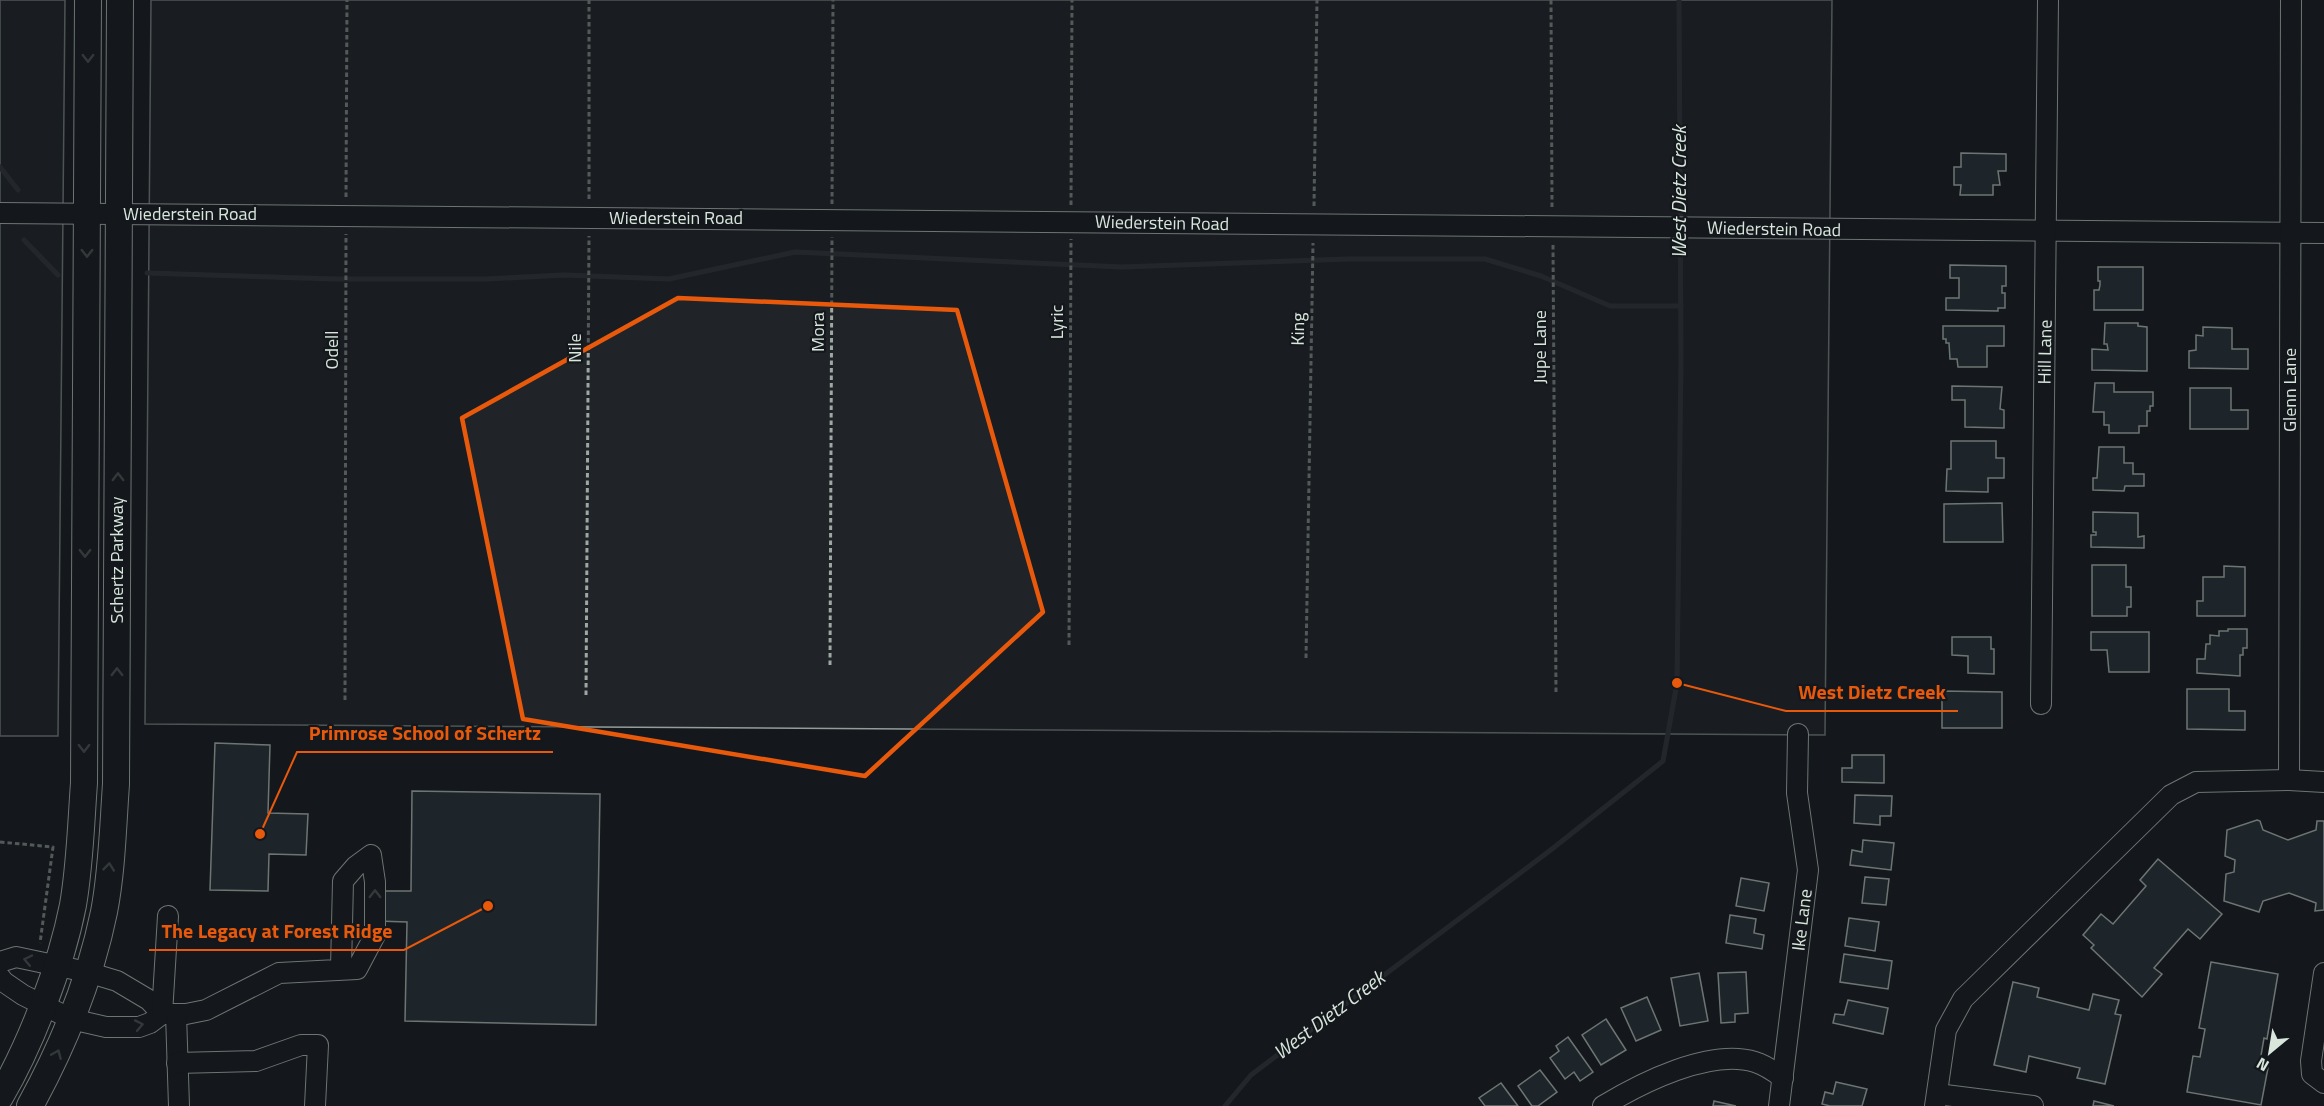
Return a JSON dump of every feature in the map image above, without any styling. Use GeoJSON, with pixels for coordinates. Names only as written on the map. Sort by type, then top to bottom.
{"type":"FeatureCollection","features":[{"type":"Feature","properties":{"kind":"main road","name":"Schertz Parkway"},"geometry":{"type":"LineString","coordinates":[[0,1097],[12,1076],[42,1005],[48,958],[73,906],[84,783],[88,0]]}},
{"type":"Feature","properties":{"kind":"main road","name":"Schertz Parkway"},"geometry":{"type":"LineString","coordinates":[[30,1106],[51,1069],[71,1020],[104,912],[116,784],[120,0]]}},
{"type":"Feature","properties":{"kind":"street","name":"Hill Lane"},"geometry":{"type":"LineString","coordinates":[[2041,704],[2048,0]]}},
{"type":"Feature","properties":{"kind":"street","name":"Glenn Lane"},"geometry":{"type":"LineString","coordinates":[[2289,780],[2291,0]]}},
{"type":"Feature","properties":{"kind":"street","name":"Wiederstein Road"},"geometry":{"type":"LineString","coordinates":[[0,213],[2324,233]]}},
{"type":"Feature","properties":{"kind":"street","name":"Ike Lane"},"geometry":{"type":"LineString","coordinates":[[1779,1106],[1808,870],[1797,793],[1798,734]]}},
{"type":"Feature","properties":{"kind":"street"},"geometry":{"type":"LineString","coordinates":[[2033,1106],[1936,1100],[1946,1030],[1963,999],[2171,795],[2196,782],[2289,780],[2324,782]]}},
{"type":"Feature","properties":{"kind":"street"},"geometry":{"type":"LineString","coordinates":[[0,977],[4,982],[71,1020],[106,1027],[139,1027],[169,1014],[206,1010],[279,973],[349,969],[375,935],[375,882],[371,855],[356,866],[343,881],[349,969]]}},
{"type":"Feature","properties":{"kind":"street"},"geometry":{"type":"LineString","coordinates":[[168,916],[169,1014],[177,1063],[178,1106]]}},
{"type":"Feature","properties":{"kind":"street"},"geometry":{"type":"LineString","coordinates":[[0,962],[16,957],[48,958],[117,981],[169,1014]]}},
{"type":"Feature","properties":{"kind":"street"},"geometry":{"type":"LineString","coordinates":[[2324,973],[2311,1061],[2312,1074],[2324,1083]]}},
{"type":"Feature","properties":{"kind":"street"},"geometry":{"type":"LineString","coordinates":[[177,1063],[256,1061],[301,1045],[318,1045],[315,1106]]}},
{"type":"Feature","properties":{"kind":"street"},"geometry":{"type":"LineString","coordinates":[[1603,1106],[1658,1077],[1698,1064],[1730,1060],[1754,1062],[1783,1078]]}},
{"type":"Feature","properties":{"kind":"path","name":"Odell"},"geometry":{"type":"LineString","coordinates":[[345,700],[347,0]]}},
{"type":"Feature","properties":{"kind":"path","name":"Nile"},"geometry":{"type":"LineString","coordinates":[[586,695],[589,0]]}},
{"type":"Feature","properties":{"kind":"path","name":"Mora"},"geometry":{"type":"LineString","coordinates":[[830,665],[832,0]]}},
{"type":"Feature","properties":{"kind":"path","name":"Lyric"},"geometry":{"type":"LineString","coordinates":[[1069,645],[1072,0]]}},
{"type":"Feature","properties":{"kind":"path","name":"King"},"geometry":{"type":"LineString","coordinates":[[1306,658],[1317,0]]}},
{"type":"Feature","properties":{"kind":"path","name":"Jupe Lane"},"geometry":{"type":"LineString","coordinates":[[1551,0],[1556,693]]}},
{"type":"Feature","properties":{"kind":"path"},"geometry":{"type":"LineString","coordinates":[[0,842],[53,847],[48,958]]}},
{"type":"Feature","properties":{"kind":"highlighted area"},"geometry":{"type":"Polygon","coordinates":[[[678,298],[957,310],[1043,612],[865,776],[523,719],[462,418],[678,298]]]}},
{"type":"Feature","properties":{"kind":"shaded area"},"geometry":{"type":"Polygon","coordinates":[[[0,0],[65,0],[58,736],[0,736],[0,0]]]}},
{"type":"Feature","properties":{"kind":"shaded area"},"geometry":{"type":"Polygon","coordinates":[[[151,0],[1832,0],[1825,735],[145,724],[151,0]]]}},
{"type":"Feature","properties":{"kind":"building"},"geometry":{"type":"Polygon","coordinates":[[[1961,153],[2006,154],[2006,171],[1998,171],[2000,185],[1993,185],[1993,195],[1960,195],[1961,185],[1954,185],[1954,167],[1961,167],[1961,153]]]}},
{"type":"Feature","properties":{"kind":"building"},"geometry":{"type":"Polygon","coordinates":[[[1950,265],[2006,266],[2006,286],[2002,286],[2002,293],[2005,293],[2005,308],[1998,308],[1998,311],[1946,310],[1946,298],[1959,298],[1959,278],[1950,278],[1950,265]]]}},
{"type":"Feature","properties":{"kind":"building"},"geometry":{"type":"Polygon","coordinates":[[[2098,267],[2143,267],[2143,310],[2094,310],[2094,290],[2099,290],[2100,285],[2098,267]]]}},
{"type":"Feature","properties":{"kind":"building"},"geometry":{"type":"Polygon","coordinates":[[[2105,323],[2138,323],[2138,326],[2147,327],[2147,371],[2092,370],[2092,349],[2108,350],[2107,344],[2104,344],[2105,323]]]}},
{"type":"Feature","properties":{"kind":"building"},"geometry":{"type":"Polygon","coordinates":[[[1943,326],[2004,326],[2004,346],[1987,346],[1987,367],[1958,367],[1957,359],[1950,359],[1949,343],[1943,339],[1943,326]]]}},
{"type":"Feature","properties":{"kind":"building"},"geometry":{"type":"Polygon","coordinates":[[[2203,327],[2232,328],[2232,349],[2248,349],[2248,369],[2189,368],[2189,351],[2196,350],[2196,335],[2203,336],[2203,327]]]}},
{"type":"Feature","properties":{"kind":"building"},"geometry":{"type":"Polygon","coordinates":[[[2095,383],[2114,383],[2114,392],[2153,392],[2153,406],[2150,406],[2150,411],[2147,411],[2147,426],[2139,426],[2139,433],[2109,433],[2109,425],[2104,425],[2104,412],[2093,412],[2095,383]]]}},
{"type":"Feature","properties":{"kind":"building"},"geometry":{"type":"Polygon","coordinates":[[[1952,386],[2002,387],[2000,409],[2004,410],[2004,428],[1965,427],[1965,400],[1952,400],[1952,386]]]}},
{"type":"Feature","properties":{"kind":"building"},"geometry":{"type":"Polygon","coordinates":[[[2190,388],[2231,388],[2231,410],[2248,410],[2248,429],[2190,429],[2190,388]]]}},
{"type":"Feature","properties":{"kind":"building"},"geometry":{"type":"Polygon","coordinates":[[[1951,441],[1996,441],[1996,458],[2004,458],[2004,478],[1988,478],[1988,492],[1946,491],[1947,469],[1951,469],[1951,441]]]}},
{"type":"Feature","properties":{"kind":"building"},"geometry":{"type":"Polygon","coordinates":[[[2099,447],[2124,447],[2124,463],[2133,463],[2133,474],[2144,474],[2144,486],[2125,486],[2124,491],[2093,490],[2093,478],[2097,478],[2099,447]]]}},
{"type":"Feature","properties":{"kind":"building"},"geometry":{"type":"Polygon","coordinates":[[[2002,503],[2003,542],[1944,542],[1944,504],[2002,503]]]}},
{"type":"Feature","properties":{"kind":"building"},"geometry":{"type":"Polygon","coordinates":[[[2093,512],[2138,513],[2138,537],[2144,536],[2144,548],[2091,547],[2091,535],[2096,535],[2096,532],[2093,532],[2093,512]]]}},
{"type":"Feature","properties":{"kind":"building"},"geometry":{"type":"Polygon","coordinates":[[[2092,565],[2126,565],[2126,587],[2131,587],[2131,607],[2127,607],[2127,616],[2092,616],[2092,565]]]}},
{"type":"Feature","properties":{"kind":"building"},"geometry":{"type":"Polygon","coordinates":[[[2224,566],[2245,567],[2245,616],[2197,616],[2197,601],[2203,601],[2203,577],[2224,577],[2224,566]]]}},
{"type":"Feature","properties":{"kind":"building"},"geometry":{"type":"Polygon","coordinates":[[[2228,629],[2247,629],[2247,648],[2243,648],[2243,655],[2240,655],[2240,676],[2197,673],[2197,659],[2205,659],[2206,644],[2210,644],[2210,635],[2219,636],[2219,631],[2228,631],[2228,629]]]}},
{"type":"Feature","properties":{"kind":"building"},"geometry":{"type":"Polygon","coordinates":[[[2091,632],[2149,632],[2149,672],[2109,672],[2107,650],[2091,650],[2091,632]]]}},
{"type":"Feature","properties":{"kind":"building"},"geometry":{"type":"Polygon","coordinates":[[[1952,637],[1991,637],[1991,649],[1994,649],[1994,674],[1968,673],[1968,656],[1952,655],[1952,637]]]}},
{"type":"Feature","properties":{"kind":"building"},"geometry":{"type":"Polygon","coordinates":[[[2187,689],[2229,689],[2229,711],[2245,711],[2245,730],[2187,729],[2187,689]]]}},
{"type":"Feature","properties":{"kind":"building"},"geometry":{"type":"Polygon","coordinates":[[[1942,691],[2002,692],[2002,728],[1942,728],[1942,691]]]}},
{"type":"Feature","properties":{"kind":"building"},"geometry":{"type":"Polygon","coordinates":[[[215,743],[270,745],[268,813],[308,814],[306,855],[269,854],[268,891],[210,890],[215,743]]]}},
{"type":"Feature","properties":{"kind":"building"},"geometry":{"type":"Polygon","coordinates":[[[1852,755],[1884,755],[1884,783],[1842,782],[1842,768],[1852,768],[1852,755]]]}},
{"type":"Feature","properties":{"kind":"building"},"geometry":{"type":"Polygon","coordinates":[[[412,791],[600,794],[596,1025],[405,1021],[407,922],[377,921],[377,891],[411,891],[412,791]]]}},
{"type":"Feature","properties":{"kind":"building"},"geometry":{"type":"Polygon","coordinates":[[[1855,795],[1892,796],[1891,816],[1880,816],[1880,825],[1854,823],[1855,795]]]}},
{"type":"Feature","properties":{"kind":"building"},"geometry":{"type":"Polygon","coordinates":[[[2260,821],[2263,830],[2288,840],[2316,830],[2317,821],[2324,821],[2324,910],[2315,911],[2316,903],[2289,893],[2263,901],[2259,912],[2224,901],[2226,874],[2234,872],[2235,860],[2225,856],[2227,830],[2260,821]]]}},
{"type":"Feature","properties":{"kind":"building"},"geometry":{"type":"Polygon","coordinates":[[[1863,840],[1894,843],[1891,870],[1850,865],[1852,850],[1862,852],[1863,840]]]}},
{"type":"Feature","properties":{"kind":"building"},"geometry":{"type":"Polygon","coordinates":[[[2158,859],[2222,914],[2200,939],[2188,929],[2154,968],[2162,974],[2142,997],[2091,948],[2094,945],[2083,935],[2101,914],[2113,924],[2146,886],[2140,880],[2158,859]]]}},
{"type":"Feature","properties":{"kind":"building"},"geometry":{"type":"Polygon","coordinates":[[[1865,877],[1889,879],[1886,905],[1862,903],[1865,877]]]}},
{"type":"Feature","properties":{"kind":"building"},"geometry":{"type":"Polygon","coordinates":[[[1741,878],[1769,883],[1764,911],[1736,906],[1741,878]]]}},
{"type":"Feature","properties":{"kind":"building"},"geometry":{"type":"Polygon","coordinates":[[[1730,915],[1756,919],[1754,933],[1764,935],[1762,949],[1726,943],[1730,915]]]}},
{"type":"Feature","properties":{"kind":"building"},"geometry":{"type":"Polygon","coordinates":[[[1849,918],[1879,922],[1875,951],[1845,946],[1849,918]]]}},
{"type":"Feature","properties":{"kind":"building"},"geometry":{"type":"Polygon","coordinates":[[[1844,954],[1892,961],[1888,989],[1840,982],[1844,954]]]}},
{"type":"Feature","properties":{"kind":"building"},"geometry":{"type":"Polygon","coordinates":[[[2211,962],[2278,974],[2267,1039],[2264,1038],[2259,1067],[2268,1068],[2261,1105],[2187,1092],[2193,1056],[2200,1057],[2205,1029],[2199,1028],[2211,962]]]}},
{"type":"Feature","properties":{"kind":"building"},"geometry":{"type":"Polygon","coordinates":[[[1746,972],[1748,1013],[1735,1014],[1735,1022],[1721,1023],[1718,973],[1746,972]]]}},
{"type":"Feature","properties":{"kind":"building"},"geometry":{"type":"Polygon","coordinates":[[[1699,973],[1708,1021],[1680,1026],[1671,978],[1699,973]]]}},
{"type":"Feature","properties":{"kind":"building"},"geometry":{"type":"Polygon","coordinates":[[[2013,982],[2039,988],[2037,997],[2089,1010],[2093,994],[2119,1000],[2115,1014],[2121,1015],[2105,1084],[2077,1078],[2080,1068],[2029,1056],[2026,1072],[1994,1065],[2013,982]]]}},
{"type":"Feature","properties":{"kind":"building"},"geometry":{"type":"Polygon","coordinates":[[[1647,997],[1661,1030],[1636,1041],[1621,1008],[1647,997]]]}},
{"type":"Feature","properties":{"kind":"building"},"geometry":{"type":"Polygon","coordinates":[[[1848,1000],[1888,1008],[1883,1034],[1833,1023],[1835,1014],[1844,1015],[1848,1000]]]}},
{"type":"Feature","properties":{"kind":"building"},"geometry":{"type":"Polygon","coordinates":[[[1606,1019],[1626,1050],[1601,1065],[1582,1035],[1606,1019]]]}},
{"type":"Feature","properties":{"kind":"building"},"geometry":{"type":"Polygon","coordinates":[[[1568,1037],[1593,1072],[1580,1081],[1574,1072],[1565,1079],[1550,1058],[1559,1051],[1556,1046],[1568,1037]]]}},
{"type":"Feature","properties":{"kind":"building"},"geometry":{"type":"Polygon","coordinates":[[[1540,1070],[1557,1092],[1538,1106],[1532,1106],[1518,1086],[1540,1070]]]}},
{"type":"Feature","properties":{"kind":"building"},"geometry":{"type":"Polygon","coordinates":[[[1836,1082],[1867,1089],[1862,1106],[1822,1104],[1825,1092],[1833,1094],[1836,1082]]]}},
{"type":"Feature","properties":{"kind":"building"},"geometry":{"type":"Polygon","coordinates":[[[1501,1083],[1518,1106],[1485,1106],[1479,1098],[1501,1083]]]}},
{"type":"Feature","properties":{"kind":"building"},"geometry":{"type":"Polygon","coordinates":[[[1714,1101],[1736,1106],[1713,1106],[1714,1101]]]}},
{"type":"Feature","properties":{"kind":"building"},"geometry":{"type":"Polygon","coordinates":[[[2094,1101],[2114,1106],[2093,1106],[2094,1101]]]}},
{"type":"Feature","properties":{"kind":"waterway","name":"West Dietz Creek"},"geometry":{"type":"LineString","coordinates":[[1225,1106],[1251,1075],[1552,849],[1663,761],[1677,683],[1681,359],[1679,0]]}},
{"type":"Feature","properties":{"kind":"waterway"},"geometry":{"type":"LineString","coordinates":[[0,167],[18,190]]}},
{"type":"Feature","properties":{"kind":"waterway"},"geometry":{"type":"LineString","coordinates":[[24,240],[58,275]]}},
{"type":"Feature","properties":{"kind":"waterway"},"geometry":{"type":"LineString","coordinates":[[147,273],[336,279],[486,279],[564,275],[669,279],[795,252],[1122,267],[1348,259],[1485,259],[1541,276],[1610,306],[1681,306]]}},
{"type":"Feature","properties":{"kind":"place","name":"West Dietz Creek"},"geometry":{"type":"Point","coordinates":[1677,683]}},
{"type":"Feature","properties":{"kind":"place","name":"Primrose School of Schertz"},"geometry":{"type":"Point","coordinates":[260,834]}},
{"type":"Feature","properties":{"kind":"place","name":"The Legacy at Forest Ridge"},"geometry":{"type":"Point","coordinates":[488,906]}}]}
